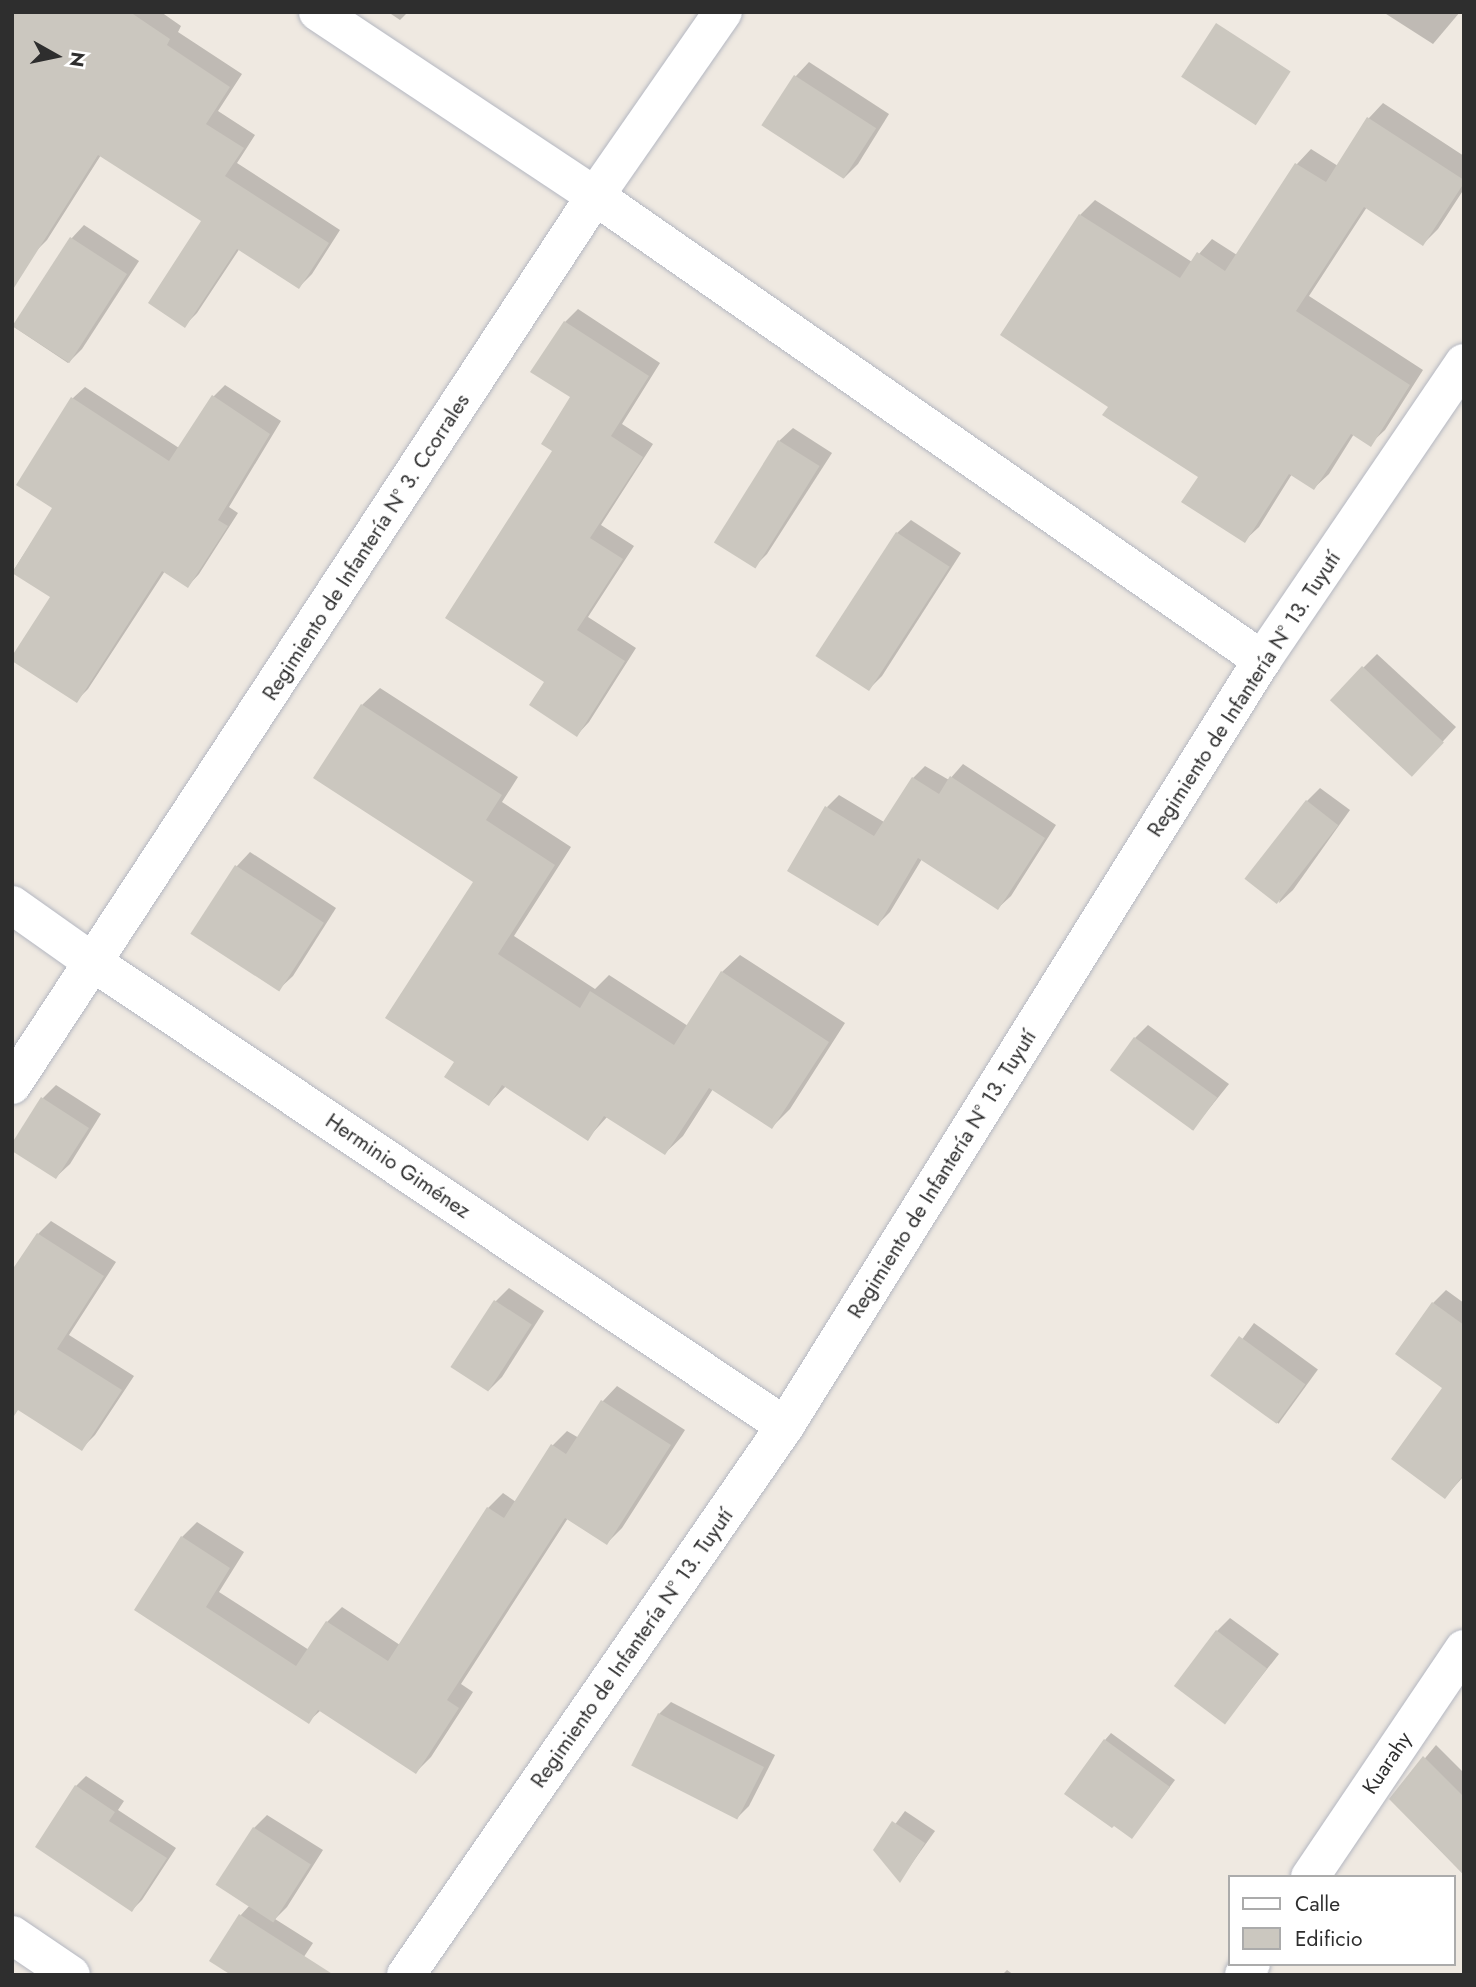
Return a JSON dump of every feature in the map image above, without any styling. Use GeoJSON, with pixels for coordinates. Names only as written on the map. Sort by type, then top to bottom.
{"type":"FeatureCollection","features":[{"type":"Feature","properties":{"kind":"street"},"geometry":{"type":"LineString","coordinates":[[318,12],[595,196],[1262,660]]}},
{"type":"Feature","properties":{"kind":"street","name":"Regimiento de Infantería N° 3. Ccorrales"},"geometry":{"type":"LineString","coordinates":[[12,1085],[595,196],[723,12]]}},
{"type":"Feature","properties":{"kind":"street","name":"Regimiento de Infantería N° 13. Tuyutí"},"geometry":{"type":"LineString","coordinates":[[406,1975],[785,1426],[1262,660],[1464,363]]}},
{"type":"Feature","properties":{"kind":"street","name":"Herminio Giménez"},"geometry":{"type":"LineString","coordinates":[[12,905],[94,963],[785,1426]]}},
{"type":"Feature","properties":{"kind":"street","name":"Kuarahy"},"geometry":{"type":"LineString","coordinates":[[1311,1875],[1464,1649]]}},
{"type":"Feature","properties":{"kind":"street"},"geometry":{"type":"LineString","coordinates":[[12,1935],[71,1975]]}},
{"type":"Feature","properties":{"kind":"building"},"geometry":{"type":"Polygon","coordinates":[[[12,12],[130,12],[170,39],[167,45],[230,87],[206,124],[244,148],[225,176],[329,243],[299,289],[237,249],[185,328],[148,303],[201,221],[98,155],[12,291],[12,12]]]}},
{"type":"Feature","properties":{"kind":"building"},"geometry":{"type":"Polygon","coordinates":[[[1216,23],[1291,71],[1256,125],[1181,77],[1216,23]]]}},
{"type":"Feature","properties":{"kind":"building"},"geometry":{"type":"Polygon","coordinates":[[[794,75],[876,128],[844,179],[761,125],[794,75]]]}},
{"type":"Feature","properties":{"kind":"building"},"geometry":{"type":"Polygon","coordinates":[[[1367,117],[1464,180],[1464,183],[1423,246],[1364,207],[1296,311],[1410,385],[1371,447],[1351,434],[1314,490],[1289,474],[1245,543],[1181,502],[1198,477],[1102,415],[1108,407],[1000,335],[1079,214],[1180,278],[1197,252],[1225,271],[1295,163],[1326,182],[1367,117]]]}},
{"type":"Feature","properties":{"kind":"building"},"geometry":{"type":"Polygon","coordinates":[[[70,237],[127,274],[69,363],[12,326],[70,237]]]}},
{"type":"Feature","properties":{"kind":"building"},"geometry":{"type":"Polygon","coordinates":[[[564,321],[649,376],[611,436],[643,457],[590,538],[623,559],[577,630],[625,661],[577,737],[529,705],[544,682],[445,618],[552,451],[541,444],[570,397],[530,372],[564,321]]]}},
{"type":"Feature","properties":{"kind":"building"},"geometry":{"type":"Polygon","coordinates":[[[212,395],[270,434],[218,520],[228,526],[188,588],[162,571],[77,703],[12,661],[12,656],[50,597],[12,573],[52,508],[16,485],[71,397],[169,461],[212,395]]]}},
{"type":"Feature","properties":{"kind":"building"},"geometry":{"type":"Polygon","coordinates":[[[778,440],[820,466],[755,569],[714,543],[778,440]]]}},
{"type":"Feature","properties":{"kind":"building"},"geometry":{"type":"Polygon","coordinates":[[[896,532],[950,567],[869,691],[815,656],[896,532]]]}},
{"type":"Feature","properties":{"kind":"building"},"geometry":{"type":"Polygon","coordinates":[[[1362,666],[1444,742],[1412,777],[1330,700],[1362,666]]]}},
{"type":"Feature","properties":{"kind":"building"},"geometry":{"type":"Polygon","coordinates":[[[361,704],[502,795],[486,820],[555,865],[498,954],[580,1008],[590,991],[674,1045],[721,971],[829,1042],[772,1129],[709,1088],[665,1155],[604,1116],[588,1141],[502,1085],[489,1106],[444,1077],[454,1062],[385,1018],[473,882],[313,778],[361,704]]]}},
{"type":"Feature","properties":{"kind":"building"},"geometry":{"type":"Polygon","coordinates":[[[950,776],[1045,838],[998,910],[918,858],[878,926],[787,871],[825,806],[874,836],[912,777],[939,794],[950,776]]]}},
{"type":"Feature","properties":{"kind":"building"},"geometry":{"type":"Polygon","coordinates":[[[1306,800],[1338,825],[1277,904],[1244,879],[1306,800]]]}},
{"type":"Feature","properties":{"kind":"building"},"geometry":{"type":"Polygon","coordinates":[[[235,865],[324,923],[279,992],[190,934],[235,865]]]}},
{"type":"Feature","properties":{"kind":"building"},"geometry":{"type":"Polygon","coordinates":[[[1134,1037],[1217,1098],[1193,1131],[1110,1070],[1134,1037]]]}},
{"type":"Feature","properties":{"kind":"building"},"geometry":{"type":"Polygon","coordinates":[[[41,1097],[89,1128],[56,1179],[12,1151],[12,1143],[41,1097]]]}},
{"type":"Feature","properties":{"kind":"building"},"geometry":{"type":"Polygon","coordinates":[[[37,1233],[104,1276],[57,1349],[122,1390],[82,1451],[18,1410],[12,1419],[12,1270],[37,1233]]]}},
{"type":"Feature","properties":{"kind":"building"},"geometry":{"type":"Polygon","coordinates":[[[494,1300],[532,1325],[488,1392],[450,1367],[494,1300]]]}},
{"type":"Feature","properties":{"kind":"building"},"geometry":{"type":"Polygon","coordinates":[[[1432,1302],[1464,1325],[1464,1474],[1445,1499],[1391,1459],[1442,1388],[1395,1354],[1432,1302]]]}},
{"type":"Feature","properties":{"kind":"building"},"geometry":{"type":"Polygon","coordinates":[[[1239,1336],[1305,1384],[1277,1424],[1210,1376],[1239,1336]]]}},
{"type":"Feature","properties":{"kind":"building"},"geometry":{"type":"Polygon","coordinates":[[[601,1400],[671,1445],[607,1545],[565,1518],[447,1700],[459,1708],[416,1774],[318,1710],[309,1724],[134,1610],[181,1536],[230,1568],[206,1607],[296,1666],[326,1621],[388,1661],[487,1507],[504,1518],[551,1444],[566,1454],[601,1400]]]}},
{"type":"Feature","properties":{"kind":"building"},"geometry":{"type":"Polygon","coordinates":[[[1216,1630],[1267,1669],[1225,1724],[1174,1686],[1216,1630]]]}},
{"type":"Feature","properties":{"kind":"building"},"geometry":{"type":"Polygon","coordinates":[[[658,1713],[764,1767],[737,1820],[631,1766],[658,1713]]]}},
{"type":"Feature","properties":{"kind":"building"},"geometry":{"type":"Polygon","coordinates":[[[1104,1739],[1170,1787],[1132,1839],[1064,1794],[1104,1739]]]}},
{"type":"Feature","properties":{"kind":"building"},"geometry":{"type":"Polygon","coordinates":[[[1423,1756],[1464,1797],[1464,1875],[1389,1799],[1423,1756]]]}},
{"type":"Feature","properties":{"kind":"building"},"geometry":{"type":"Polygon","coordinates":[[[75,1785],[115,1812],[109,1821],[167,1858],[132,1912],[35,1847],[75,1785]]]}},
{"type":"Feature","properties":{"kind":"building"},"geometry":{"type":"Polygon","coordinates":[[[892,1821],[925,1843],[900,1883],[873,1850],[892,1821]]]}},
{"type":"Feature","properties":{"kind":"building"},"geometry":{"type":"Polygon","coordinates":[[[253,1827],[311,1865],[273,1922],[215,1885],[253,1827]]]}},
{"type":"Feature","properties":{"kind":"building"},"geometry":{"type":"Polygon","coordinates":[[[239,1914],[334,1975],[231,1975],[209,1961],[239,1914]]]}}]}
